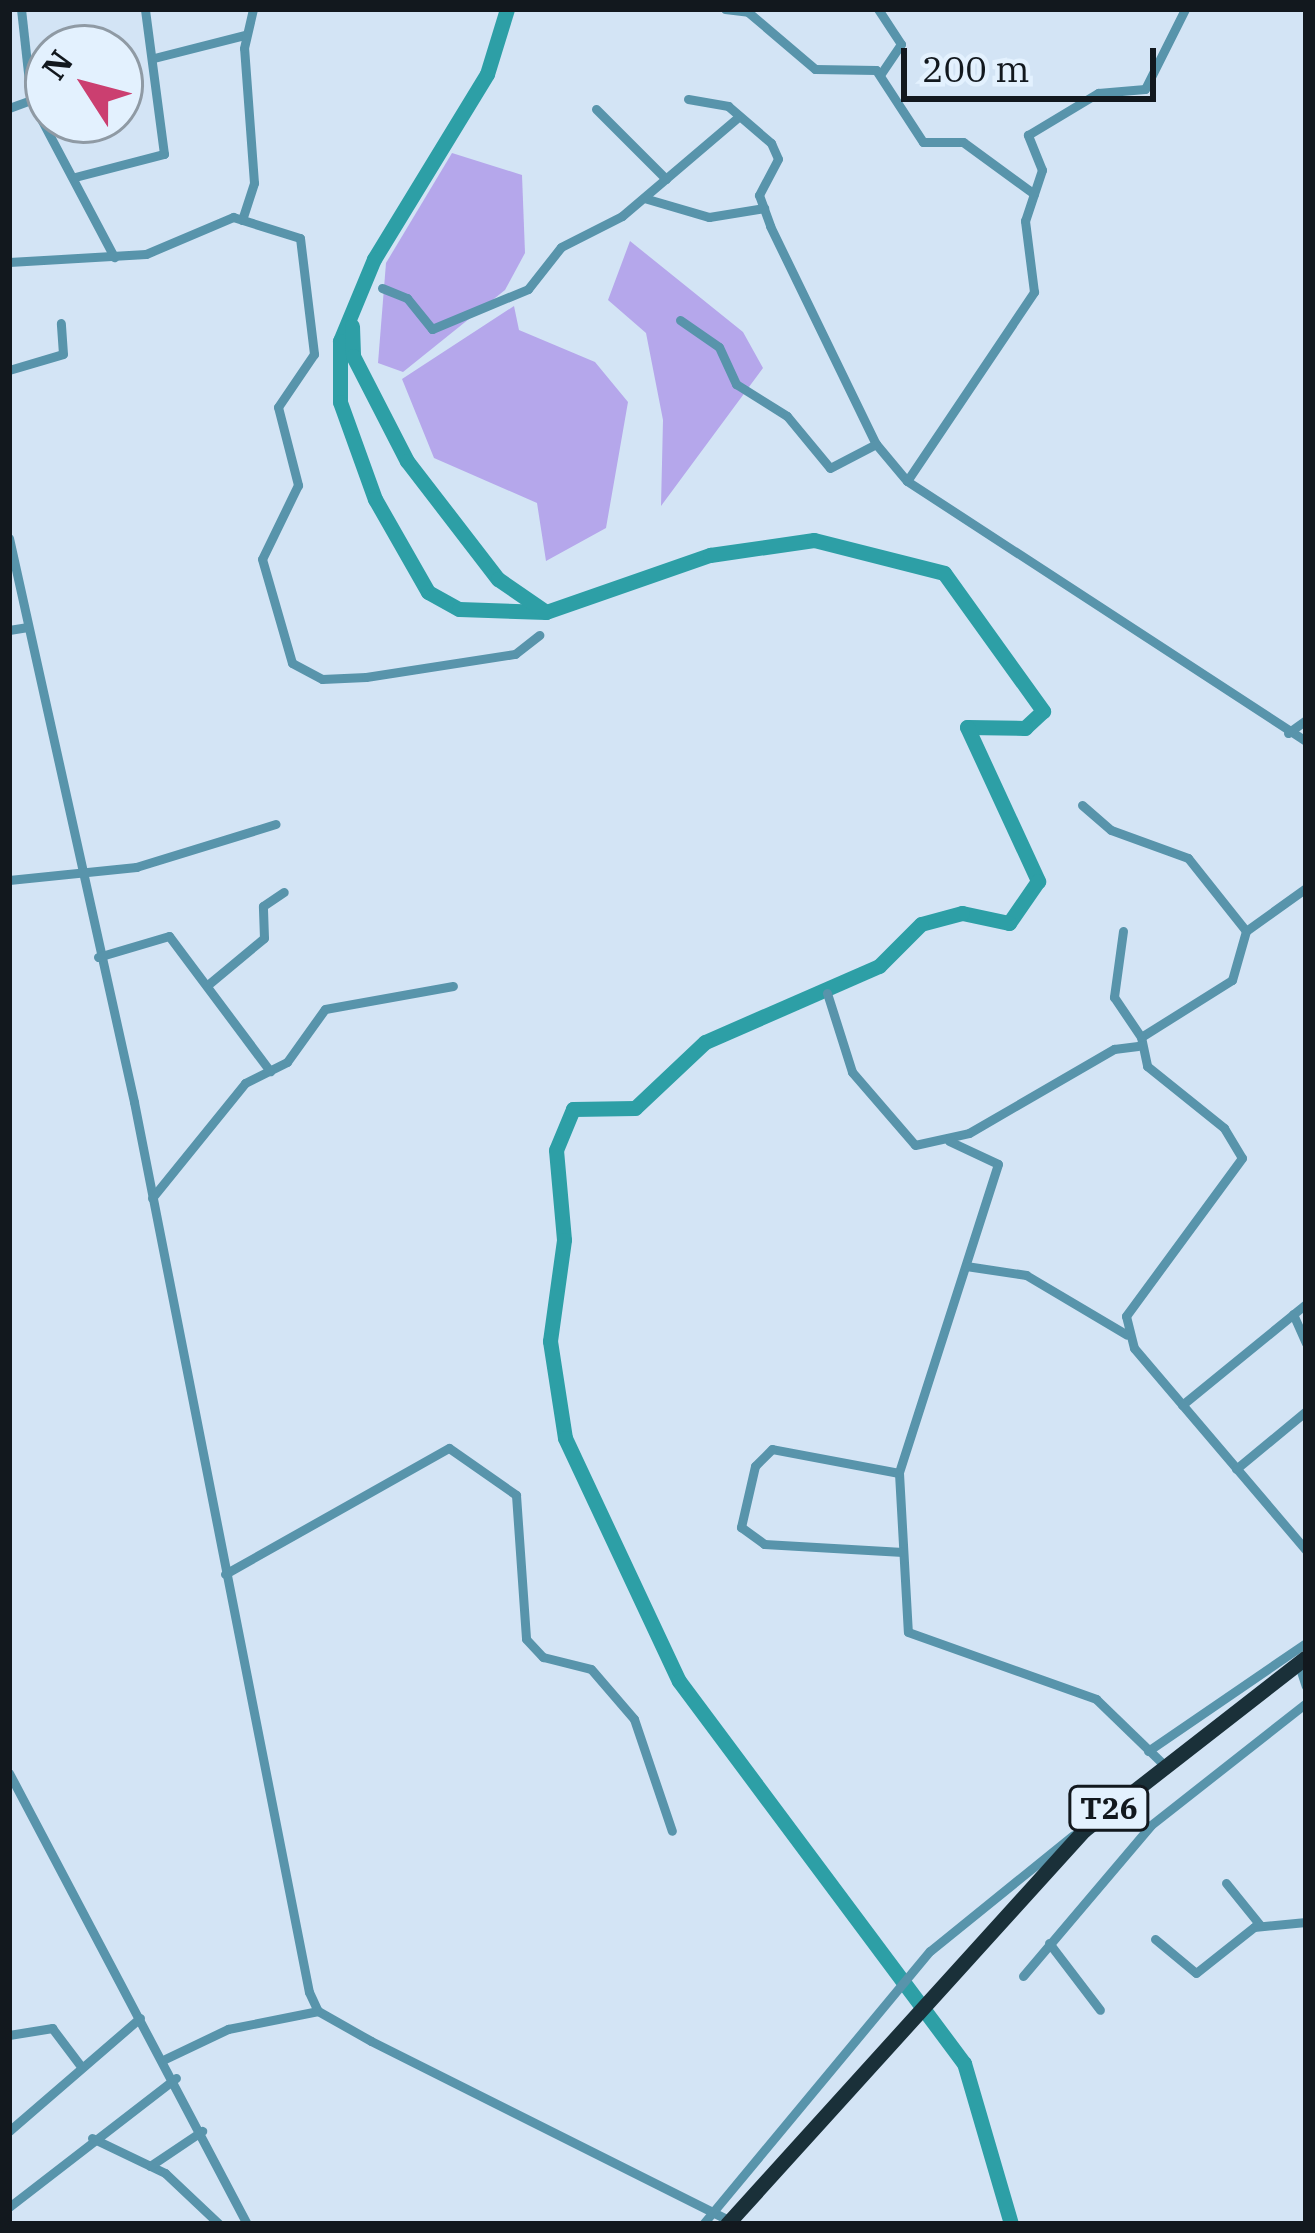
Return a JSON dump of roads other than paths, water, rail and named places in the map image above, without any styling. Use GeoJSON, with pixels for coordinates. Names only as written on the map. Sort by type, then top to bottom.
{"type":"FeatureCollection","features":[{"type":"Feature","properties":{"kind":"highway","name":"T26"},"geometry":{"type":"LineString","coordinates":[[729,2223],[882,2048],[1155,1756],[1302,1660]]}},
{"type":"Feature","properties":{"kind":"street"},"geometry":{"type":"LineString","coordinates":[[21,9],[24,45]]}},
{"type":"Feature","properties":{"kind":"street"},"geometry":{"type":"LineString","coordinates":[[75,177],[164,154],[145,9]]}},
{"type":"Feature","properties":{"kind":"street"},"geometry":{"type":"LineString","coordinates":[[242,220],[255,123],[244,35],[253,9]]}},
{"type":"Feature","properties":{"kind":"street"},"geometry":{"type":"LineString","coordinates":[[725,9],[748,12],[815,69],[881,74]]}},
{"type":"Feature","properties":{"kind":"street"},"geometry":{"type":"LineString","coordinates":[[878,9],[901,44],[881,74]]}},
{"type":"Feature","properties":{"kind":"street"},"geometry":{"type":"LineString","coordinates":[[907,481],[1034,292],[1024,221],[1042,170],[1028,135],[1099,93],[1144,89],[1185,9]]}},
{"type":"Feature","properties":{"kind":"street"},"geometry":{"type":"LineString","coordinates":[[9,31],[22,31]]}},
{"type":"Feature","properties":{"kind":"street"},"geometry":{"type":"LineString","coordinates":[[154,58],[244,35]]}},
{"type":"Feature","properties":{"kind":"street"},"geometry":{"type":"LineString","coordinates":[[881,74],[917,137],[963,142],[1006,184],[1034,194]]}},
{"type":"Feature","properties":{"kind":"street"},"geometry":{"type":"LineString","coordinates":[[688,99],[719,101],[776,152],[764,208],[876,444],[907,481],[1306,741]]}},
{"type":"Feature","properties":{"kind":"street"},"geometry":{"type":"LineString","coordinates":[[596,109],[666,179]]}},
{"type":"Feature","properties":{"kind":"street"},"geometry":{"type":"LineString","coordinates":[[382,288],[441,328],[528,290],[561,247],[644,198],[737,118]]}},
{"type":"Feature","properties":{"kind":"street"},"geometry":{"type":"LineString","coordinates":[[57,144],[114,257]]}},
{"type":"Feature","properties":{"kind":"street"},"geometry":{"type":"LineString","coordinates":[[644,198],[709,217],[764,208]]}},
{"type":"Feature","properties":{"kind":"street"},"geometry":{"type":"LineString","coordinates":[[9,262],[114,257],[242,220],[300,238],[311,265],[312,362],[278,407],[296,496],[262,559],[292,663],[322,679],[366,677],[515,654],[539,634]]}},
{"type":"Feature","properties":{"kind":"street"},"geometry":{"type":"LineString","coordinates":[[680,320],[719,346],[736,384],[787,416],[830,468],[876,444]]}},
{"type":"Feature","properties":{"kind":"street"},"geometry":{"type":"LineString","coordinates":[[9,370],[63,354],[61,323]]}},
{"type":"Feature","properties":{"kind":"street"},"geometry":{"type":"LineString","coordinates":[[9,538],[86,873],[98,957],[152,1198],[276,1865],[318,2011]]}},
{"type":"Feature","properties":{"kind":"street"},"geometry":{"type":"LineString","coordinates":[[9,630],[28,627]]}},
{"type":"Feature","properties":{"kind":"street"},"geometry":{"type":"LineString","coordinates":[[1288,733],[1306,720]]}},
{"type":"Feature","properties":{"kind":"street"},"geometry":{"type":"LineString","coordinates":[[1082,805],[1111,830],[1188,858],[1246,931]]}},
{"type":"Feature","properties":{"kind":"street"},"geometry":{"type":"LineString","coordinates":[[9,880],[86,873],[276,824]]}},
{"type":"Feature","properties":{"kind":"street"},"geometry":{"type":"LineString","coordinates":[[827,993],[852,1072],[893,1131],[915,1145],[949,1141],[1114,1048],[1140,1041],[1232,980],[1246,931],[1306,888]]}},
{"type":"Feature","properties":{"kind":"street"},"geometry":{"type":"LineString","coordinates":[[210,983],[264,938],[263,906],[284,892]]}},
{"type":"Feature","properties":{"kind":"street"},"geometry":{"type":"LineString","coordinates":[[1123,931],[1115,1006],[1242,1158],[1133,1294],[1127,1335]]}},
{"type":"Feature","properties":{"kind":"street"},"geometry":{"type":"LineString","coordinates":[[98,957],[160,932],[210,983],[270,1071]]}},
{"type":"Feature","properties":{"kind":"street"},"geometry":{"type":"LineString","coordinates":[[152,1198],[245,1083],[270,1071],[336,1003],[453,986]]}},
{"type":"Feature","properties":{"kind":"street"},"geometry":{"type":"LineString","coordinates":[[949,1141],[998,1164],[899,1473],[914,1643],[1085,1694],[1155,1756],[1306,1642]]}},
{"type":"Feature","properties":{"kind":"street"},"geometry":{"type":"LineString","coordinates":[[966,1266],[1026,1275],[1127,1335],[1306,1550]]}},
{"type":"Feature","properties":{"kind":"street"},"geometry":{"type":"LineString","coordinates":[[1182,1405],[1306,1304]]}},
{"type":"Feature","properties":{"kind":"street"},"geometry":{"type":"LineString","coordinates":[[1293,1314],[1306,1343]]}},
{"type":"Feature","properties":{"kind":"street"},"geometry":{"type":"LineString","coordinates":[[1236,1469],[1306,1411]]}},
{"type":"Feature","properties":{"kind":"street"},"geometry":{"type":"LineString","coordinates":[[225,1574],[250,1554],[440,1447],[501,1482],[524,1510],[516,1593],[526,1639],[543,1657],[591,1669],[634,1719],[672,1831]]}},
{"type":"Feature","properties":{"kind":"street"},"geometry":{"type":"LineString","coordinates":[[899,1473],[772,1449],[759,1456],[741,1527],[764,1544],[903,1552]]}},
{"type":"Feature","properties":{"kind":"street"},"geometry":{"type":"LineString","coordinates":[[218,1546],[250,1554]]}},
{"type":"Feature","properties":{"kind":"street"},"geometry":{"type":"LineString","coordinates":[[1302,1660],[1306,1687]]}},
{"type":"Feature","properties":{"kind":"street"},"geometry":{"type":"LineString","coordinates":[[1023,1976],[1151,1825],[1306,1703]]}},
{"type":"Feature","properties":{"kind":"street"},"geometry":{"type":"LineString","coordinates":[[9,1773],[176,2078],[244,2219],[218,2224],[150,2166],[92,2138]]}},
{"type":"Feature","properties":{"kind":"street"},"geometry":{"type":"LineString","coordinates":[[703,2224],[930,1951],[1018,1870],[1084,1830]]}},
{"type":"Feature","properties":{"kind":"street"},"geometry":{"type":"LineString","coordinates":[[1226,1883],[1260,1925]]}},
{"type":"Feature","properties":{"kind":"street"},"geometry":{"type":"LineString","coordinates":[[1156,1939],[1196,1973],[1260,1925],[1306,1922]]}},
{"type":"Feature","properties":{"kind":"street"},"geometry":{"type":"LineString","coordinates":[[1049,1943],[1100,2010]]}},
{"type":"Feature","properties":{"kind":"street"},"geometry":{"type":"LineString","coordinates":[[165,2059],[228,2029],[318,2011],[729,2223]]}},
{"type":"Feature","properties":{"kind":"street"},"geometry":{"type":"LineString","coordinates":[[9,2131],[80,2065],[140,2018]]}},
{"type":"Feature","properties":{"kind":"street"},"geometry":{"type":"LineString","coordinates":[[9,2035],[52,2028],[80,2065]]}},
{"type":"Feature","properties":{"kind":"street"},"geometry":{"type":"LineString","coordinates":[[9,2207],[92,2138],[176,2078]]}},
{"type":"Feature","properties":{"kind":"street"},"geometry":{"type":"LineString","coordinates":[[150,2166],[202,2131]]}},
{"type":"Feature","properties":{"kind":"waterway"},"geometry":{"type":"LineString","coordinates":[[507,9],[487,74],[374,259],[340,341],[340,402],[375,499],[428,592],[459,609],[546,612],[710,555],[814,540],[944,573],[1043,711],[1025,728],[967,727],[1038,881],[1009,923],[962,913],[921,924],[879,966],[705,1042],[635,1108],[573,1109],[556,1150],[564,1240],[550,1341],[565,1438],[679,1681],[964,2063],[1011,2224]]}},
{"type":"Feature","properties":{"kind":"waterway"},"geometry":{"type":"LineString","coordinates":[[352,326],[353,356],[407,461],[498,579],[546,612]]}}]}
